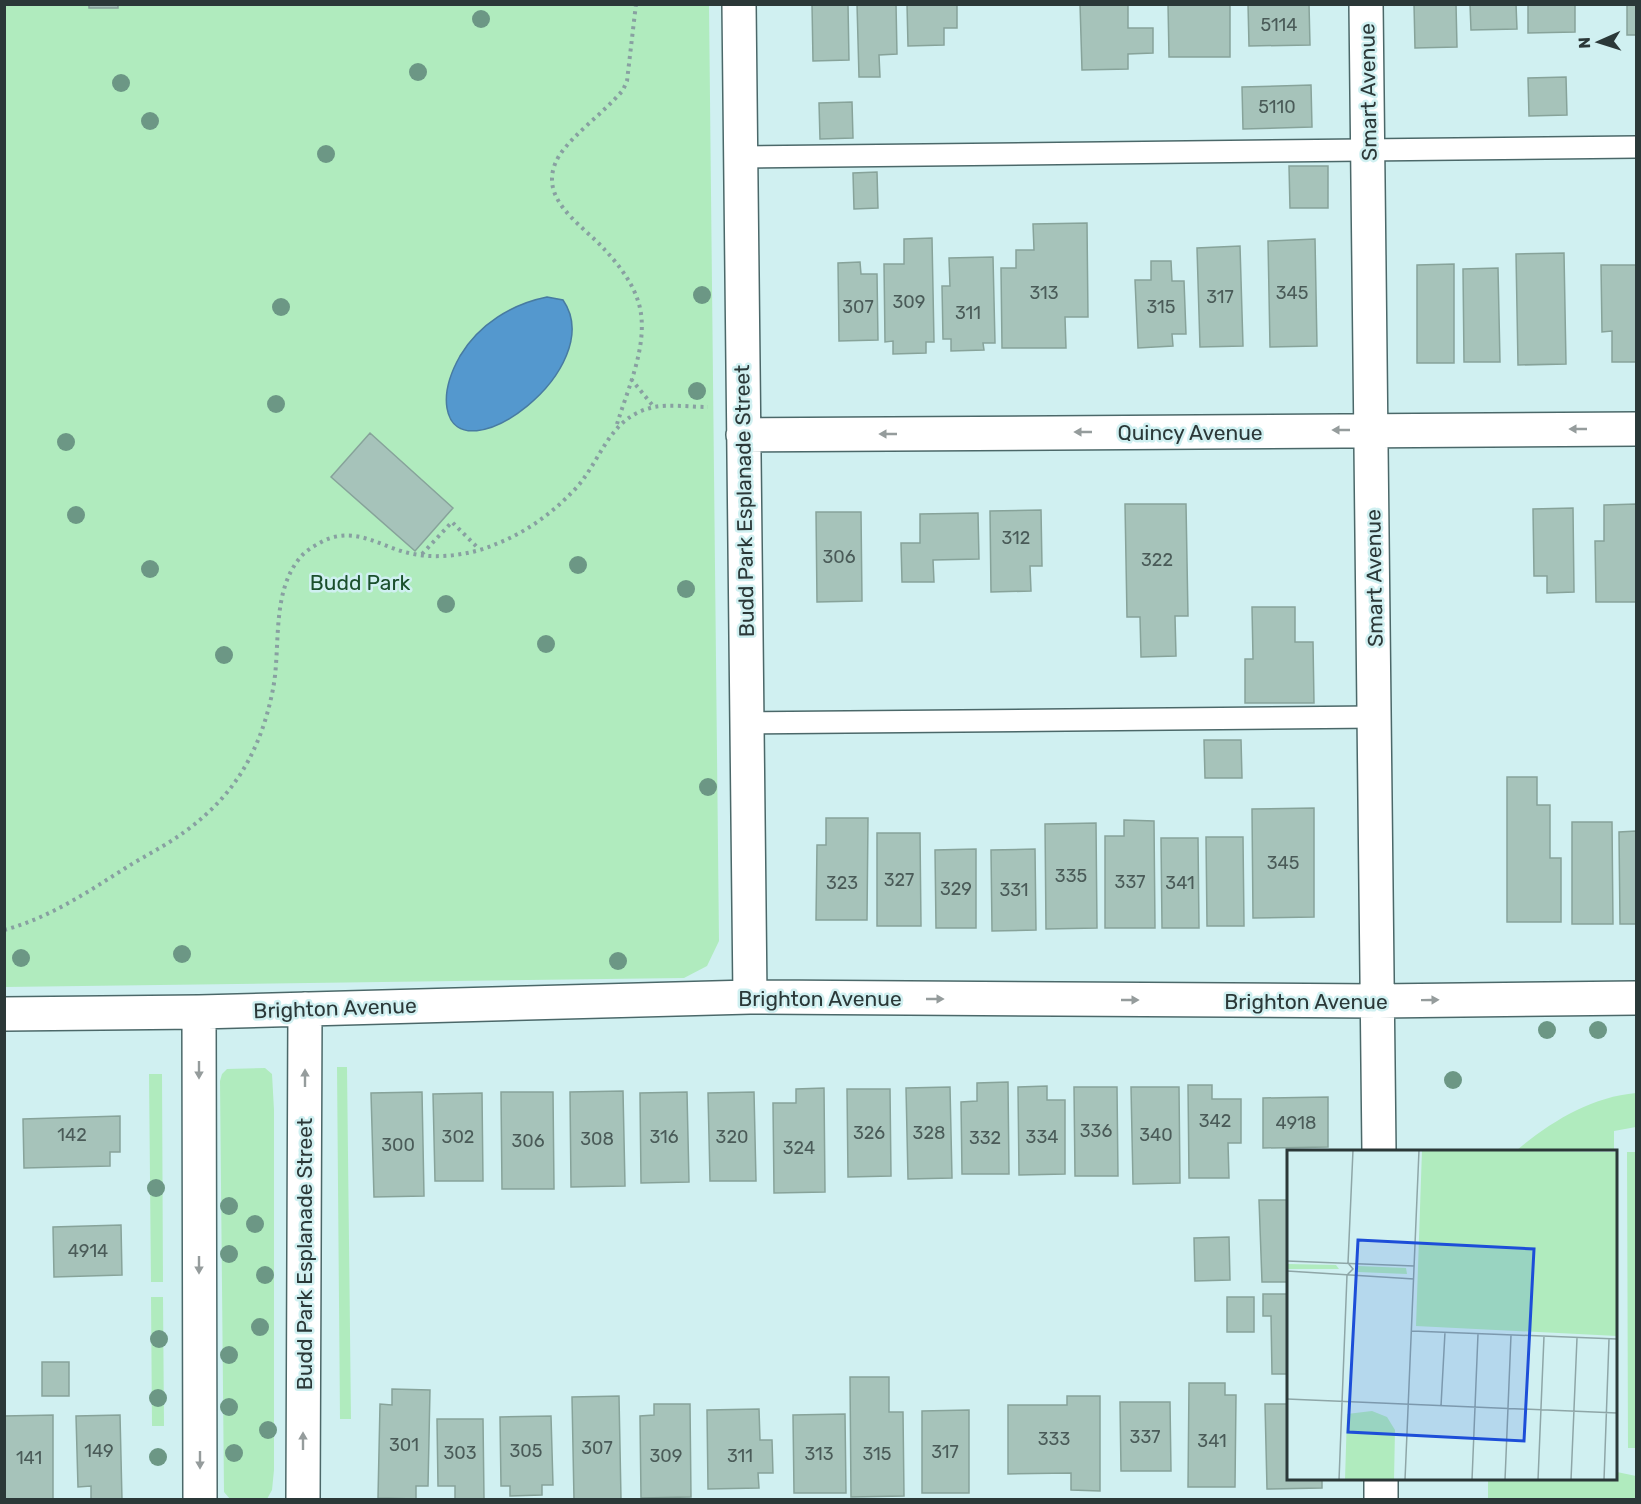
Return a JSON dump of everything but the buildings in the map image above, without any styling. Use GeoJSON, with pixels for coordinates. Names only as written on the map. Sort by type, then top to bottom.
{"type":"FeatureCollection","features":[{"type":"Feature","properties":{"kind":"street","name":"Budd Park Esplanade Street"},"geometry":{"type":"LineString","coordinates":[[739,4],[750,998]]}},
{"type":"Feature","properties":{"kind":"street","name":"Smart Avenue"},"geometry":{"type":"LineString","coordinates":[[1366,4],[1373,430],[1379,1150]]}},
{"type":"Feature","properties":{"kind":"street","name":"Quincy Avenue"},"geometry":{"type":"LineString","coordinates":[[744,435],[1636,429]]}},
{"type":"Feature","properties":{"kind":"street","name":"Brighton Avenue"},"geometry":{"type":"LineString","coordinates":[[4,1014],[199,1012],[750,998],[1378,1001],[1636,998]]}},
{"type":"Feature","properties":{"kind":"street","name":"Budd Park Esplanade Street"},"geometry":{"type":"LineString","coordinates":[[303,1500],[305,1009]]}},
{"type":"Feature","properties":{"kind":"street"},"geometry":{"type":"LineString","coordinates":[[199,1012],[200,1500]]}},
{"type":"Feature","properties":{"kind":"street"},"geometry":{"type":"LineString","coordinates":[[1381,1480],[1381,1500]]}},
{"type":"Feature","properties":{"kind":"lane"},"geometry":{"type":"LineString","coordinates":[[740,157],[1636,147]]}},
{"type":"Feature","properties":{"kind":"lane"},"geometry":{"type":"LineString","coordinates":[[747,723],[1376,717]]}},
{"type":"Feature","properties":{"kind":"path"},"geometry":{"type":"LineString","coordinates":[[4,930],[64,906],[164,846],[195,824],[234,787],[246,770],[266,719],[274,688],[283,596],[293,567],[304,552],[322,542],[344,535],[363,536],[402,551],[421,555],[449,555],[478,549],[507,540],[555,509],[579,484],[617,425],[639,349],[642,327],[640,307],[635,293],[620,266],[566,213],[556,197],[552,179],[559,156],[623,90],[627,81],[636,4]]}},
{"type":"Feature","properties":{"kind":"path"},"geometry":{"type":"LineString","coordinates":[[631,379],[654,407]]}},
{"type":"Feature","properties":{"kind":"path"},"geometry":{"type":"LineString","coordinates":[[617,425],[654,407],[714,407]]}},
{"type":"Feature","properties":{"kind":"path"},"geometry":{"type":"LineString","coordinates":[[421,555],[452,522],[478,549]]}},
{"type":"Feature","properties":{"kind":"green space","name":"Budd Park"},"geometry":{"type":"Polygon","coordinates":[[[4,5],[709,5],[719,941],[707,966],[684,978],[5,987],[4,5]]]}},
{"type":"Feature","properties":{"kind":"green space"},"geometry":{"type":"Polygon","coordinates":[[[337,1067],[347,1067],[351,1419],[340,1419],[337,1067]]]}},
{"type":"Feature","properties":{"kind":"green space"},"geometry":{"type":"Polygon","coordinates":[[[265,1068],[272,1074],[274,1110],[274,1470],[272,1490],[267,1499],[230,1499],[224,1492],[220,1081],[227,1069],[265,1068]]]}},
{"type":"Feature","properties":{"kind":"green space"},"geometry":{"type":"Polygon","coordinates":[[[149,1074],[162,1074],[163,1282],[151,1282],[149,1074]]]}},
{"type":"Feature","properties":{"kind":"green space"},"geometry":{"type":"Polygon","coordinates":[[[1636,1093],[1636,1127],[1614,1131],[1614,1150],[1517,1150],[1557,1121],[1587,1105],[1619,1095],[1636,1093]]]}},
{"type":"Feature","properties":{"kind":"green space"},"geometry":{"type":"Polygon","coordinates":[[[1627,1152],[1636,1152],[1636,1448],[1628,1448],[1627,1152]]]}},
{"type":"Feature","properties":{"kind":"green space"},"geometry":{"type":"Polygon","coordinates":[[[151,1297],[163,1297],[164,1426],[152,1426],[151,1297]]]}},
{"type":"Feature","properties":{"kind":"green space"},"geometry":{"type":"Polygon","coordinates":[[[1617,1472],[1636,1476],[1636,1499],[1488,1499],[1488,1480],[1617,1480],[1617,1472]]]}},
{"type":"Feature","properties":{"kind":"water"},"geometry":{"type":"Polygon","coordinates":[[[547,297],[563,300],[572,327],[566,356],[550,383],[527,406],[501,423],[477,431],[457,427],[447,408],[446,395],[449,381],[460,356],[477,334],[498,317],[521,305],[547,297]]]}}]}
